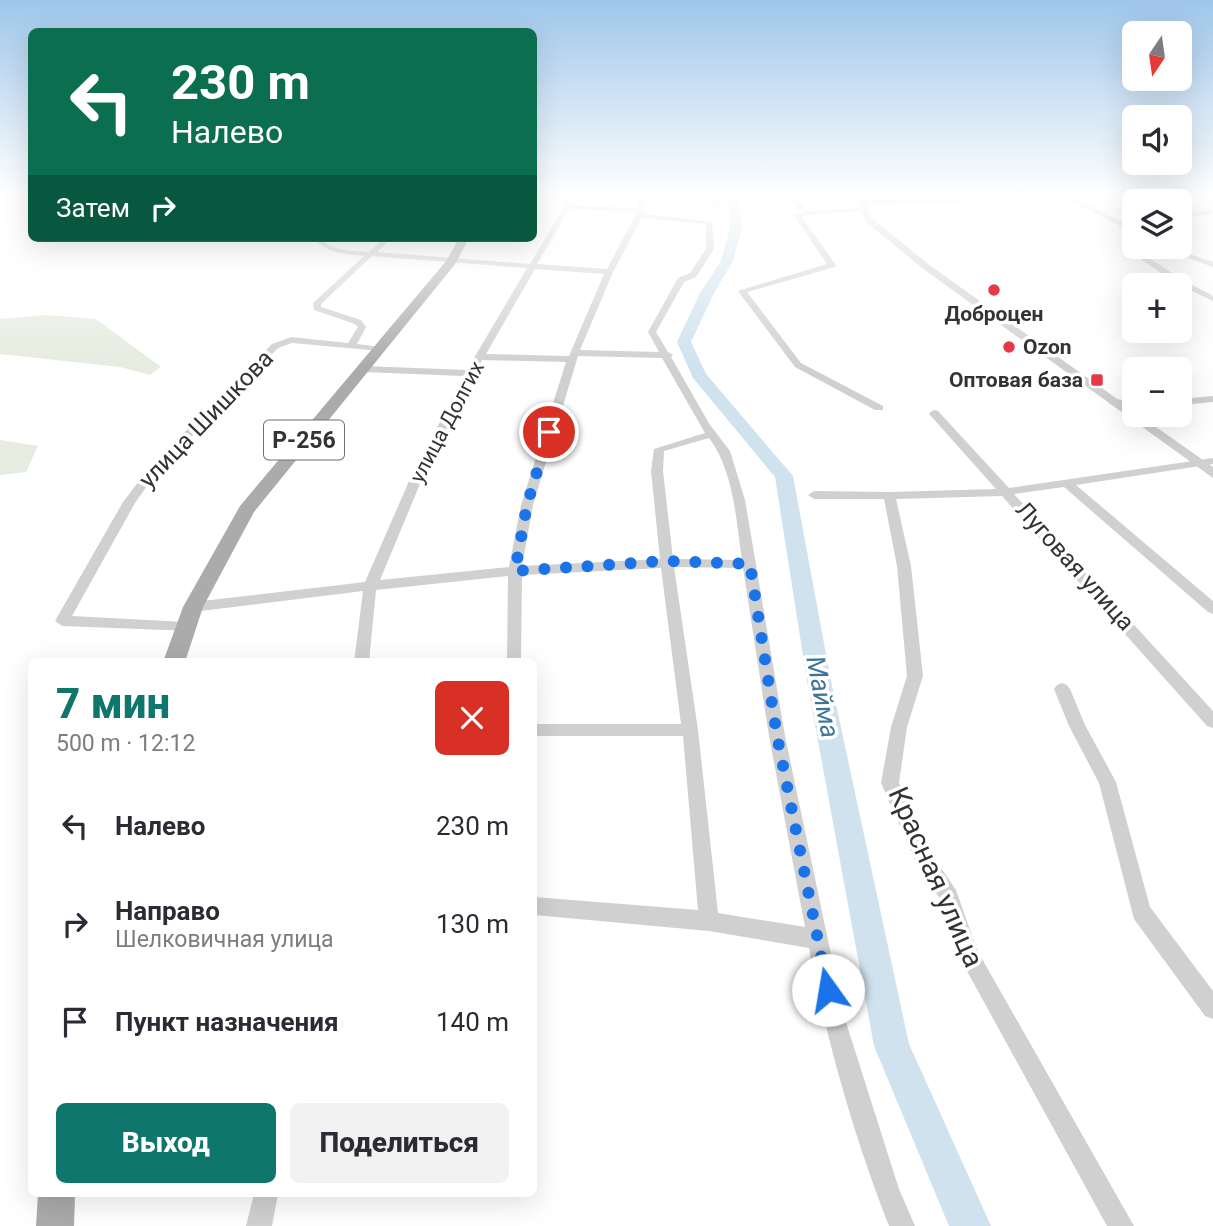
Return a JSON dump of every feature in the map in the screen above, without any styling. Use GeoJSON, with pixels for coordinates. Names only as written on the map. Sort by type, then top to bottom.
{"type":"FeatureCollection","features":[{"type":"Feature","properties":{"kind":"main road","name":"Р-256"},"geometry":{"type":"LineString","coordinates":[[175,658],[193,607],[246,510],[457,252]]}},
{"type":"Feature","properties":{"kind":"main road"},"geometry":{"type":"LineString","coordinates":[[55,1226],[57,1197]]}},
{"type":"Feature","properties":{"kind":"street"},"geometry":{"type":"LineString","coordinates":[[354,252],[609,272]]}},
{"type":"Feature","properties":{"kind":"street"},"geometry":{"type":"LineString","coordinates":[[352,345],[362,327],[358,323],[317,308],[317,303],[375,252]]}},
{"type":"Feature","properties":{"kind":"street","name":"улица Долгих"},"geometry":{"type":"LineString","coordinates":[[361,658],[370,587],[416,479],[470,373],[539,252]]}},
{"type":"Feature","properties":{"kind":"street"},"geometry":{"type":"LineString","coordinates":[[514,658],[515,571],[527,505],[574,356],[619,252]]}},
{"type":"Feature","properties":{"kind":"street"},"geometry":{"type":"LineString","coordinates":[[707,252],[693,275],[681,280],[652,332],[724,451],[739,500],[777,736],[833,1016],[887,1189],[902,1226]]}},
{"type":"Feature","properties":{"kind":"street"},"geometry":{"type":"LineString","coordinates":[[823,252],[832,265],[742,290],[798,365],[879,408]]}},
{"type":"Feature","properties":{"kind":"street"},"geometry":{"type":"LineString","coordinates":[[908,252],[1213,474]]}},
{"type":"Feature","properties":{"kind":"street"},"geometry":{"type":"LineString","coordinates":[[1192,257],[1213,265]]}},
{"type":"Feature","properties":{"kind":"street"},"geometry":{"type":"LineString","coordinates":[[1146,259],[1182,283],[1213,299]]}},
{"type":"Feature","properties":{"kind":"street","name":"улица Шишкова"},"geometry":{"type":"LineString","coordinates":[[185,627],[62,621],[129,502],[153,470],[275,346],[291,340],[378,349]]}},
{"type":"Feature","properties":{"kind":"street"},"geometry":{"type":"LineString","coordinates":[[481,357],[668,355]]}},
{"type":"Feature","properties":{"kind":"street"},"geometry":{"type":"LineString","coordinates":[[363,369],[470,373]]}},
{"type":"Feature","properties":{"kind":"street"},"geometry":{"type":"LineString","coordinates":[[1192,401],[1213,399]]}},
{"type":"Feature","properties":{"kind":"street"},"geometry":{"type":"LineString","coordinates":[[1113,402],[1122,403]]}},
{"type":"Feature","properties":{"kind":"street","name":"Луговая улица"},"geometry":{"type":"LineString","coordinates":[[934,412],[1213,722]]}},
{"type":"Feature","properties":{"kind":"street"},"geometry":{"type":"LineString","coordinates":[[709,920],[690,730],[665,561],[657,471],[659,449],[712,435]]}},
{"type":"Feature","properties":{"kind":"street"},"geometry":{"type":"LineString","coordinates":[[814,495],[889,496],[1007,492],[1213,461]]}},
{"type":"Feature","properties":{"kind":"street"},"geometry":{"type":"LineString","coordinates":[[1065,482],[1213,609]]}},
{"type":"Feature","properties":{"kind":"street","name":"Красная улица"},"geometry":{"type":"LineString","coordinates":[[889,496],[904,566],[915,676],[899,727],[890,783],[924,859],[949,896],[969,955],[1121,1226]]}},
{"type":"Feature","properties":{"kind":"street"},"geometry":{"type":"LineString","coordinates":[[193,607],[515,571],[665,561],[750,564]]}},
{"type":"Feature","properties":{"kind":"street"},"geometry":{"type":"LineString","coordinates":[[1062,689],[1077,726],[1107,782],[1141,912],[1213,1008]]}},
{"type":"Feature","properties":{"kind":"street"},"geometry":{"type":"LineString","coordinates":[[537,730],[690,730]]}},
{"type":"Feature","properties":{"kind":"street"},"geometry":{"type":"LineString","coordinates":[[537,906],[709,920],[816,939]]}},
{"type":"Feature","properties":{"kind":"street"},"geometry":{"type":"LineString","coordinates":[[259,1226],[265,1197]]}},
{"type":"Feature","properties":{"kind":"shaded area"},"geometry":{"type":"Polygon","coordinates":[[[45,315],[96,319],[161,367],[150,375],[120,367],[0,354],[0,319],[45,315]]]}},
{"type":"Feature","properties":{"kind":"shaded area"},"geometry":{"type":"Polygon","coordinates":[[[0,440],[38,446],[26,472],[0,475],[0,440]]]}},
{"type":"Feature","properties":{"kind":"waterway","name":"Майма"},"geometry":{"type":"LineString","coordinates":[[729,252],[684,342],[699,375],[784,476],[819,681],[892,1046],[970,1226]]}},
{"type":"Feature","properties":{"kind":"place","name":"Доброцен"},"geometry":{"type":"Point","coordinates":[994,290]}},
{"type":"Feature","properties":{"kind":"place","name":"Ozon"},"geometry":{"type":"Point","coordinates":[1009,347]}},
{"type":"Feature","properties":{"kind":"place","name":"Оптовая база"},"geometry":{"type":"Point","coordinates":[1097,380]}},
{"type":"Feature","properties":{"kind":"route"},"geometry":{"type":"LineString","coordinates":[[549,432],[527,505],[515,571],[665,561],[750,564],[777,736],[828,990]]}}]}
